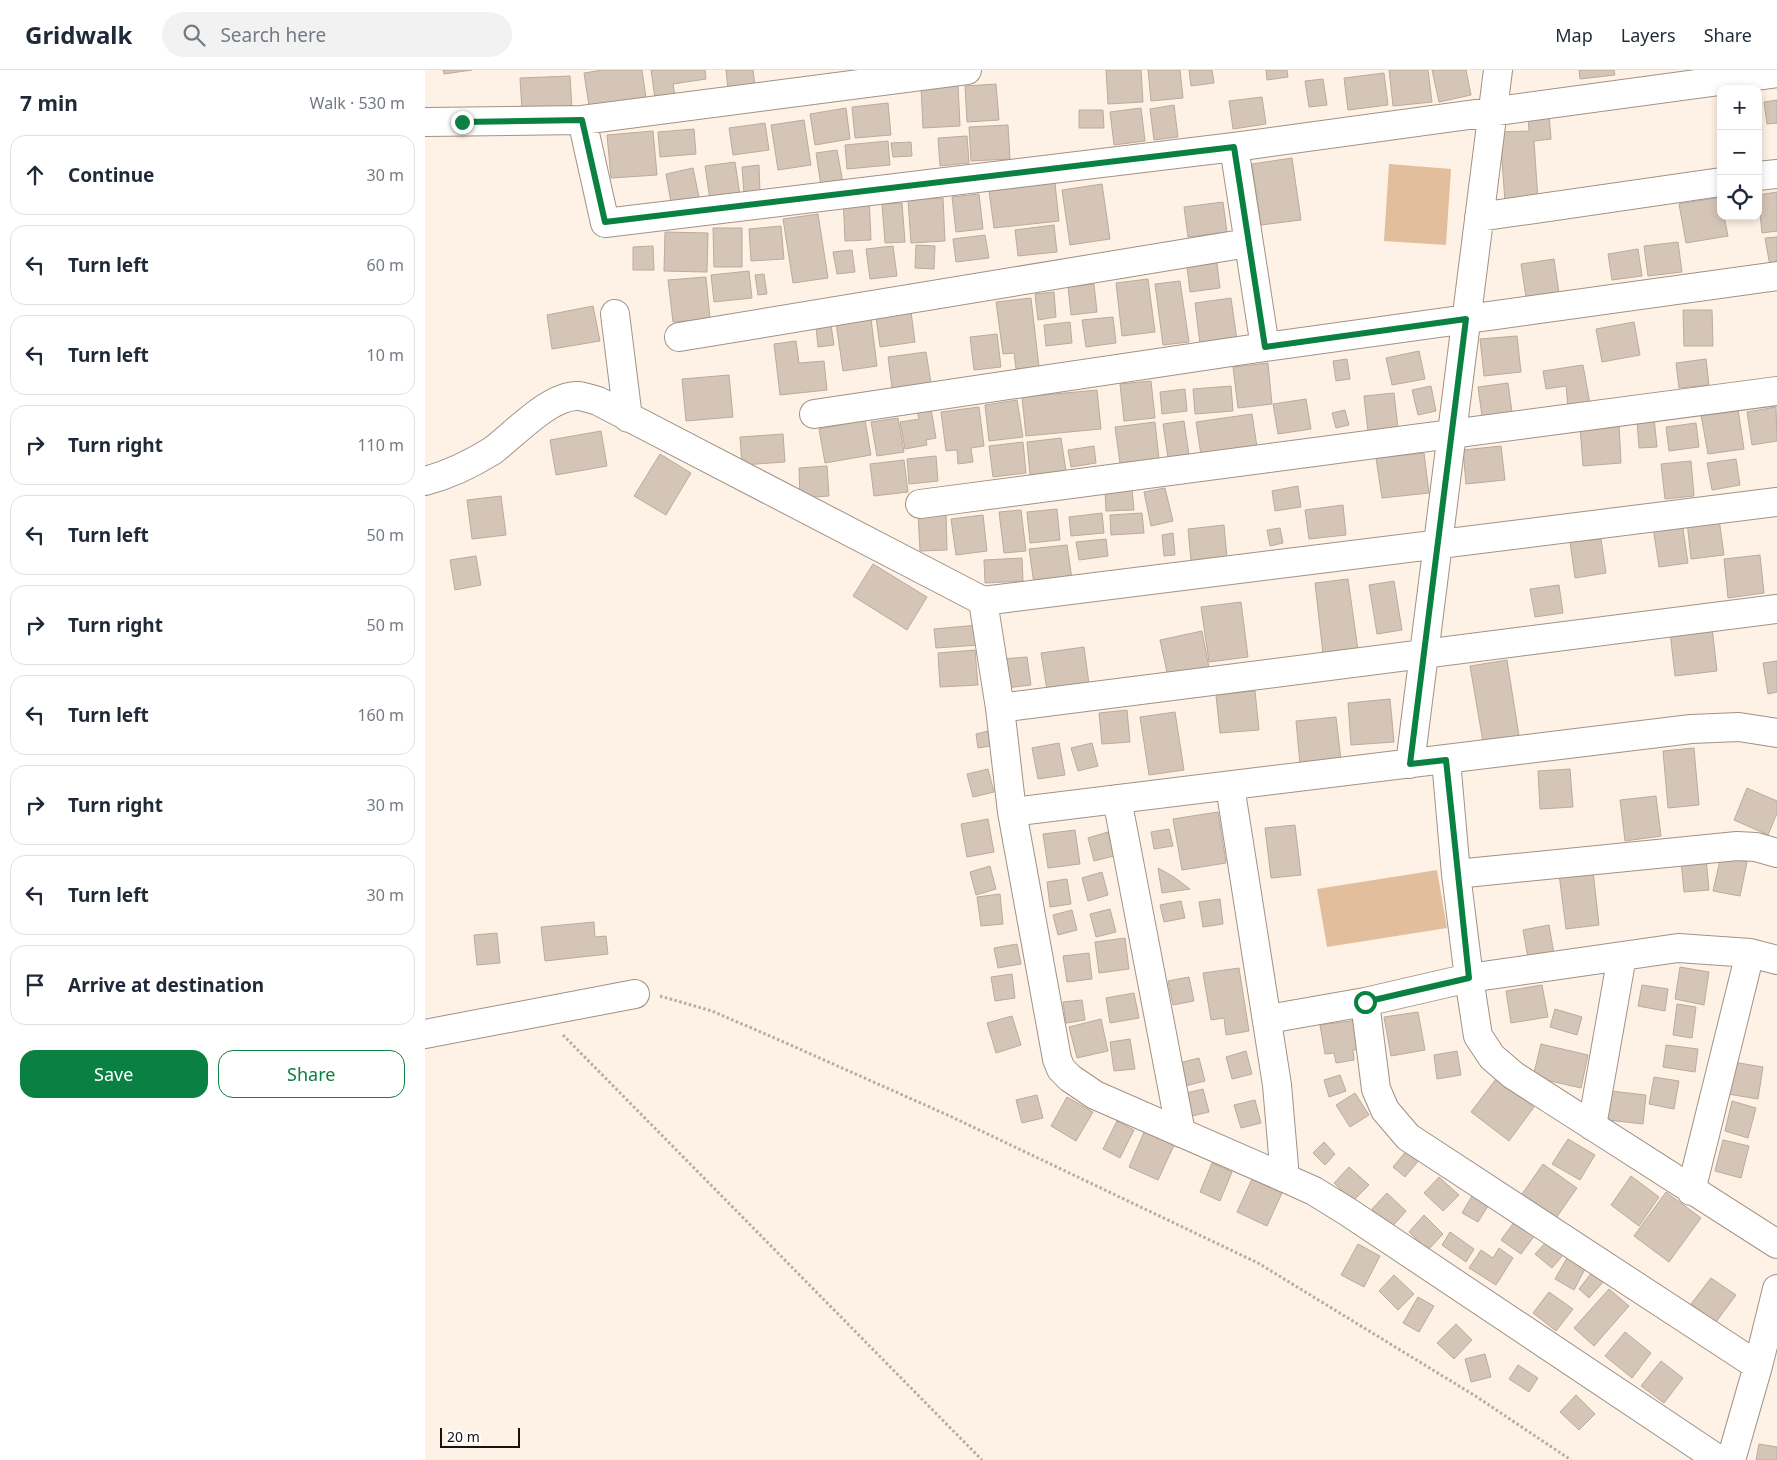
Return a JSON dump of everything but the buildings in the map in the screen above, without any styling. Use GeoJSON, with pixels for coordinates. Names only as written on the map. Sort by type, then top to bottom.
{"type":"FeatureCollection","features":[{"type":"Feature","properties":{"kind":"street"},"geometry":{"type":"LineString","coordinates":[[425,122],[582,120],[967,70]]}},
{"type":"Feature","properties":{"kind":"street"},"geometry":{"type":"LineString","coordinates":[[1410,764],[1498,70]]}},
{"type":"Feature","properties":{"kind":"street"},"geometry":{"type":"LineString","coordinates":[[582,120],[605,222],[1234,147],[1777,73]]}},
{"type":"Feature","properties":{"kind":"street"},"geometry":{"type":"LineString","coordinates":[[1234,147],[1265,347]]}},
{"type":"Feature","properties":{"kind":"street"},"geometry":{"type":"LineString","coordinates":[[1762,176],[1777,174]]}},
{"type":"Feature","properties":{"kind":"street"},"geometry":{"type":"LineString","coordinates":[[1479,217],[1717,183]]}},
{"type":"Feature","properties":{"kind":"street"},"geometry":{"type":"LineString","coordinates":[[679,337],[1248,242]]}},
{"type":"Feature","properties":{"kind":"street"},"geometry":{"type":"LineString","coordinates":[[814,414],[1265,347],[1777,276]]}},
{"type":"Feature","properties":{"kind":"street"},"geometry":{"type":"LineString","coordinates":[[615,314],[628,418]]}},
{"type":"Feature","properties":{"kind":"street"},"geometry":{"type":"LineString","coordinates":[[920,504],[1777,391]]}},
{"type":"Feature","properties":{"kind":"street"},"geometry":{"type":"LineString","coordinates":[[425,481],[447,475],[492,450],[525,422],[555,403],[577,396],[598,401],[983,601],[1777,502]]}},
{"type":"Feature","properties":{"kind":"street"},"geometry":{"type":"LineString","coordinates":[[983,601],[1000,708],[1012,812],[1057,1059],[1061,1069],[1095,1095],[1313,1191],[1348,1212],[1719,1460]]}},
{"type":"Feature","properties":{"kind":"street"},"geometry":{"type":"LineString","coordinates":[[1000,708],[1777,609]]}},
{"type":"Feature","properties":{"kind":"street"},"geometry":{"type":"LineString","coordinates":[[1012,812],[1691,729],[1739,727],[1777,733]]}},
{"type":"Feature","properties":{"kind":"street"},"geometry":{"type":"LineString","coordinates":[[1446,760],[1456,874],[1469,978],[1478,1036],[1492,1057],[1513,1075],[1691,1191],[1777,1244]]}},
{"type":"Feature","properties":{"kind":"street"},"geometry":{"type":"LineString","coordinates":[[1230,786],[1277,1085],[1285,1178]]}},
{"type":"Feature","properties":{"kind":"street"},"geometry":{"type":"LineString","coordinates":[[1117,800],[1181,1133]]}},
{"type":"Feature","properties":{"kind":"street"},"geometry":{"type":"LineString","coordinates":[[1456,874],[1737,846],[1756,847],[1777,853]]}},
{"type":"Feature","properties":{"kind":"street"},"geometry":{"type":"LineString","coordinates":[[1267,1019],[1365,1002],[1469,978],[1678,948],[1749,953],[1777,960]]}},
{"type":"Feature","properties":{"kind":"street"},"geometry":{"type":"LineString","coordinates":[[1691,1191],[1749,953]]}},
{"type":"Feature","properties":{"kind":"street"},"geometry":{"type":"LineString","coordinates":[[1592,1126],[1622,956]]}},
{"type":"Feature","properties":{"kind":"street"},"geometry":{"type":"LineString","coordinates":[[425,1034],[635,994]]}},
{"type":"Feature","properties":{"kind":"street"},"geometry":{"type":"LineString","coordinates":[[1365,1002],[1376,1089],[1385,1110],[1408,1137],[1758,1366]]}},
{"type":"Feature","properties":{"kind":"street"},"geometry":{"type":"LineString","coordinates":[[1731,1460],[1758,1366],[1777,1290]]}},
{"type":"Feature","properties":{"kind":"path"},"geometry":{"type":"LineString","coordinates":[[635,994],[668,997],[712,1011],[952,1117],[1258,1263],[1477,1396],[1571,1460]]}},
{"type":"Feature","properties":{"kind":"path"},"geometry":{"type":"LineString","coordinates":[[538,1011],[982,1460]]}},
{"type":"Feature","properties":{"kind":"shaded area"},"geometry":{"type":"Polygon","coordinates":[[[1389,164],[1451,169],[1446,245],[1384,241],[1389,164]]]}},
{"type":"Feature","properties":{"kind":"shaded area"},"geometry":{"type":"Polygon","coordinates":[[[1437,870],[1447,928],[1327,947],[1317,889],[1437,870]]]}},
{"type":"Feature","properties":{"kind":"route"},"geometry":{"type":"LineString","coordinates":[[462,122],[582,120],[605,222],[1234,147],[1265,347],[1466,319],[1410,764],[1446,760],[1456,874],[1469,978],[1365,1002]]}}]}
